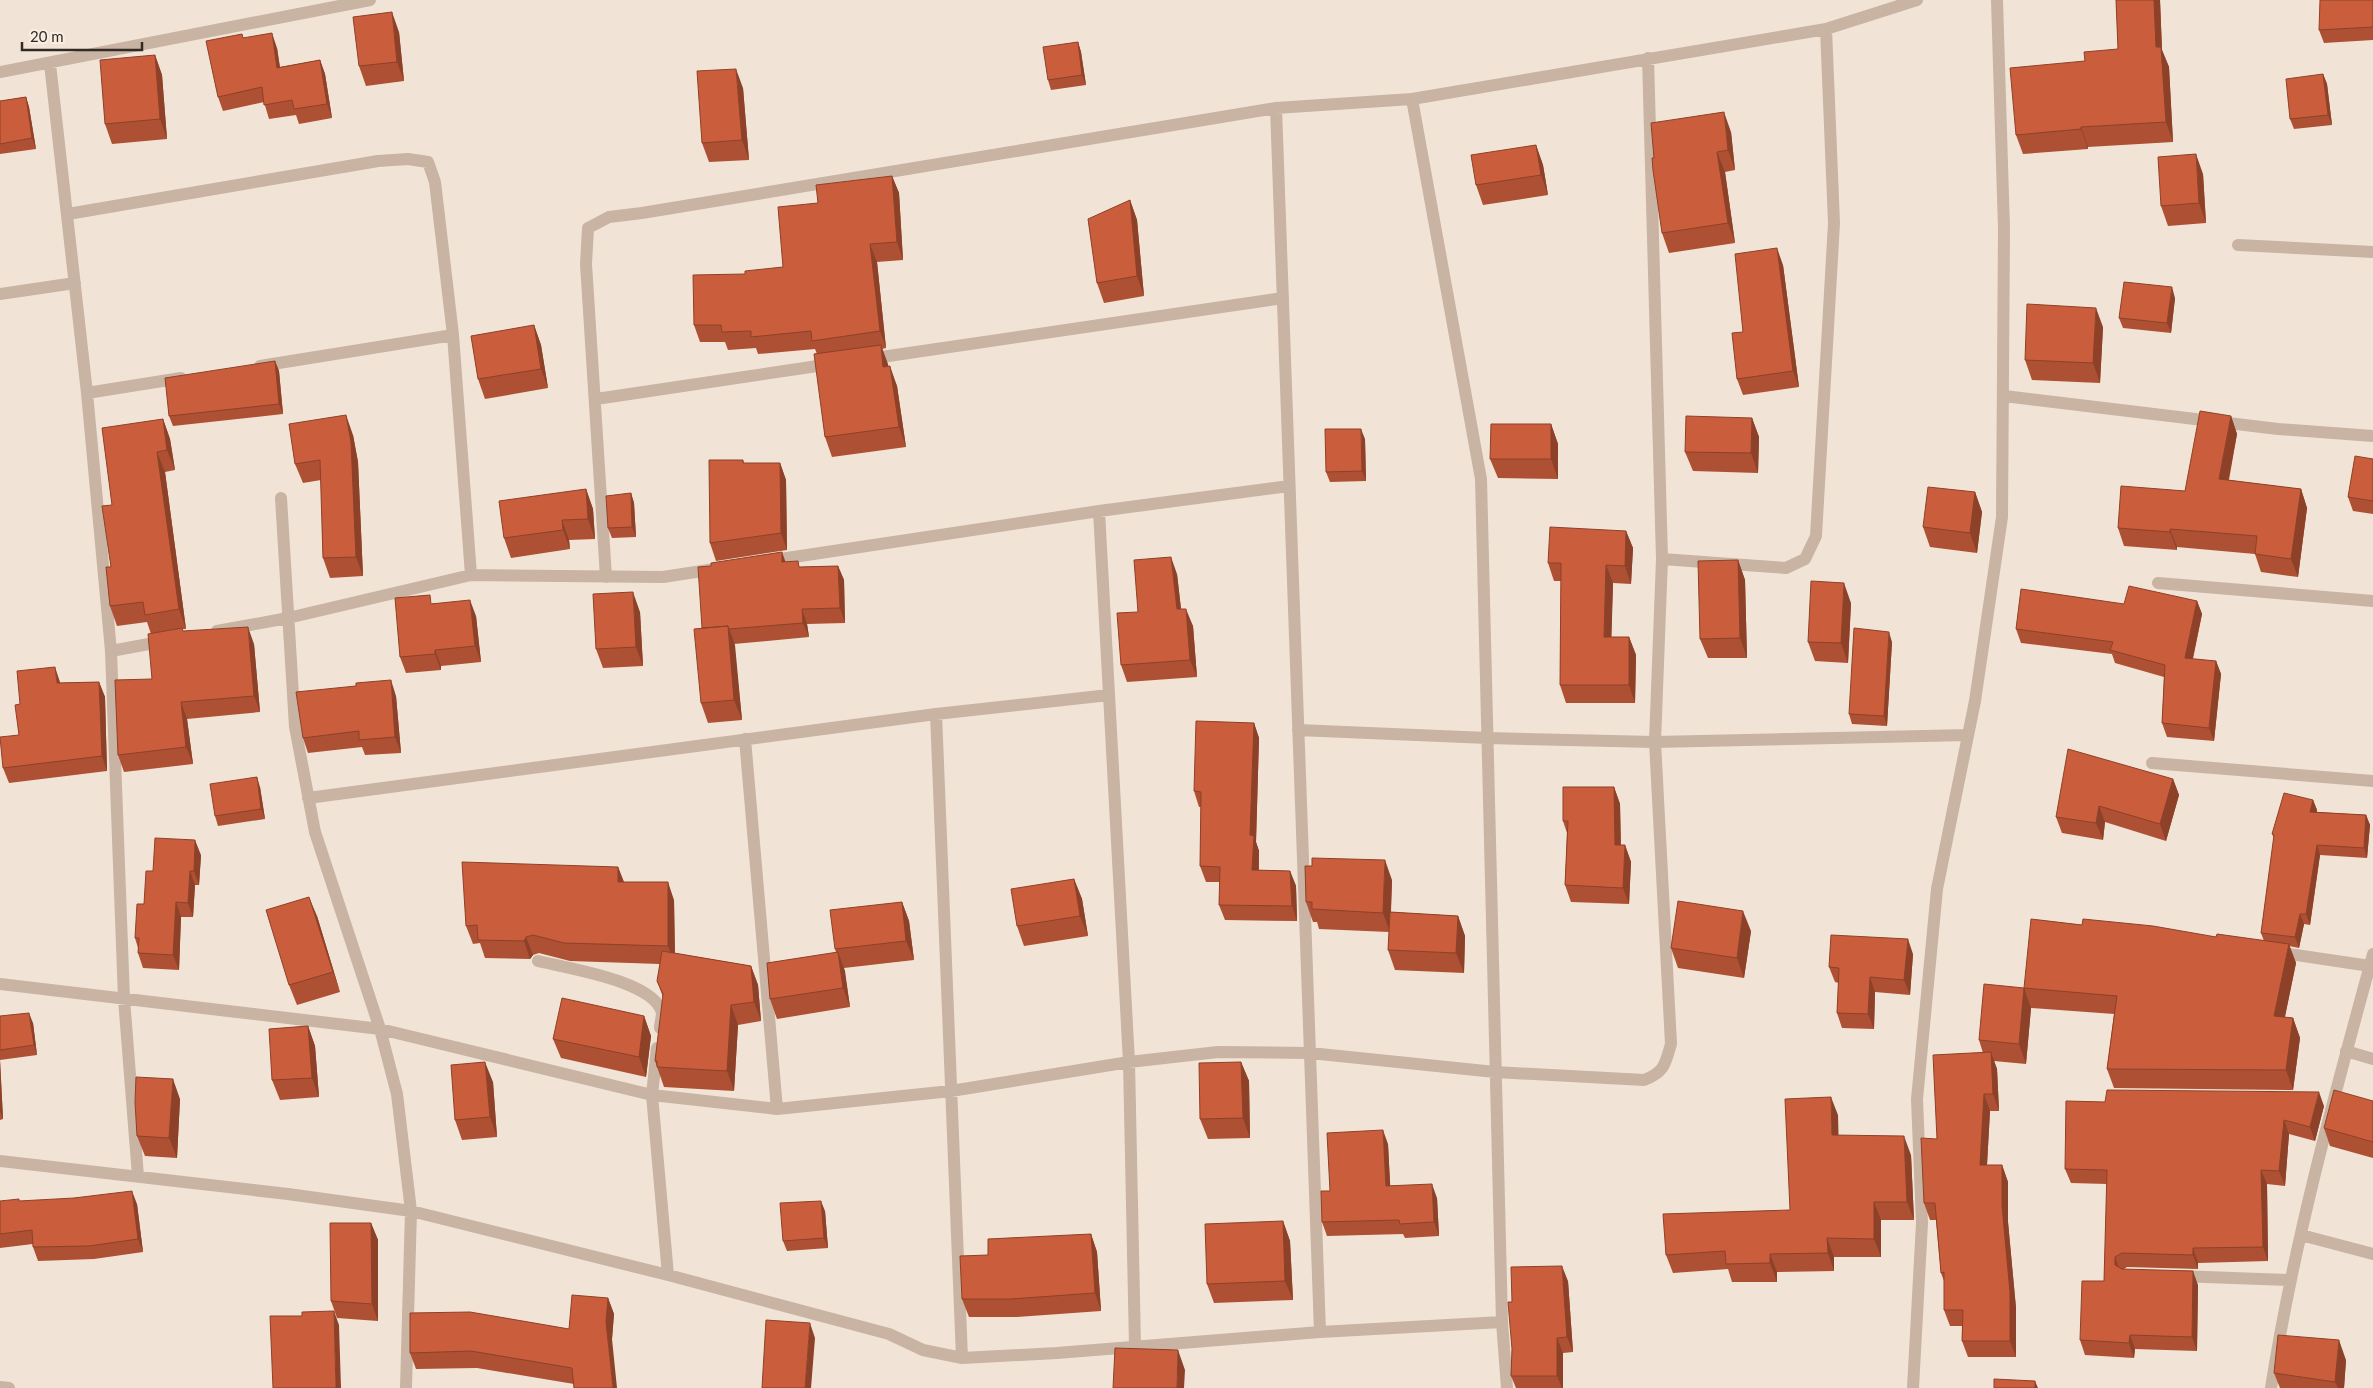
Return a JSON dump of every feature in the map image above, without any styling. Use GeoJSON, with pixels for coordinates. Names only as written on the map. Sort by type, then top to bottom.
{"type":"FeatureCollection","features":[{"type":"Feature","properties":{"kind":"street"},"geometry":{"type":"LineString","coordinates":[[0,72],[50,64],[370,0]]}},
{"type":"Feature","properties":{"kind":"street"},"geometry":{"type":"LineString","coordinates":[[606,577],[586,264],[588,228],[609,217],[1276,108],[1412,99],[1826,29],[1917,0]]}},
{"type":"Feature","properties":{"kind":"street"},"geometry":{"type":"LineString","coordinates":[[1913,1388],[1922,1223],[1917,1099],[1937,889],[1968,735],[2002,517],[2004,229],[1997,0]]}},
{"type":"Feature","properties":{"kind":"street"},"geometry":{"type":"LineString","coordinates":[[1662,559],[1786,568],[1805,559],[1816,536],[1834,223],[1826,29]]}},
{"type":"Feature","properties":{"kind":"street"},"geometry":{"type":"LineString","coordinates":[[0,984],[380,1029],[652,1095],[777,1109],[951,1091],[1129,1062],[1218,1052],[1310,1053],[1495,1072],[1644,1080],[1658,1075],[1664,1066],[1670,1044],[1655,742],[1662,559],[1648,58]]}},
{"type":"Feature","properties":{"kind":"street"},"geometry":{"type":"LineString","coordinates":[[50,64],[87,393],[111,651],[124,999],[138,1176]]}},
{"type":"Feature","properties":{"kind":"street"},"geometry":{"type":"LineString","coordinates":[[1412,99],[1481,479],[1502,1322],[1507,1388]]}},
{"type":"Feature","properties":{"kind":"street"},"geometry":{"type":"LineString","coordinates":[[1276,108],[1320,1332]]}},
{"type":"Feature","properties":{"kind":"street"},"geometry":{"type":"LineString","coordinates":[[68,214],[378,161],[408,159],[428,162],[435,182],[453,335],[471,575]]}},
{"type":"Feature","properties":{"kind":"street"},"geometry":{"type":"LineString","coordinates":[[2238,245],[2373,252]]}},
{"type":"Feature","properties":{"kind":"street"},"geometry":{"type":"LineString","coordinates":[[0,294],[75,283]]}},
{"type":"Feature","properties":{"kind":"street"},"geometry":{"type":"LineString","coordinates":[[596,399],[1283,298]]}},
{"type":"Feature","properties":{"kind":"street"},"geometry":{"type":"LineString","coordinates":[[251,367],[453,335]]}},
{"type":"Feature","properties":{"kind":"street"},"geometry":{"type":"LineString","coordinates":[[87,393],[193,376]]}},
{"type":"Feature","properties":{"kind":"street"},"geometry":{"type":"LineString","coordinates":[[2004,396],[2278,429],[2373,436]]}},
{"type":"Feature","properties":{"kind":"street"},"geometry":{"type":"LineString","coordinates":[[750,564],[1099,511],[1289,486]]}},
{"type":"Feature","properties":{"kind":"street"},"geometry":{"type":"LineString","coordinates":[[281,498],[295,727],[308,798],[316,832],[380,1029],[397,1094],[411,1211],[406,1388]]}},
{"type":"Feature","properties":{"kind":"street"},"geometry":{"type":"LineString","coordinates":[[1099,511],[1129,1062],[1135,1346]]}},
{"type":"Feature","properties":{"kind":"street"},"geometry":{"type":"LineString","coordinates":[[200,634],[288,618],[345,603],[471,575],[663,577],[731,567]]}},
{"type":"Feature","properties":{"kind":"street"},"geometry":{"type":"LineString","coordinates":[[2158,583],[2373,601]]}},
{"type":"Feature","properties":{"kind":"street"},"geometry":{"type":"LineString","coordinates":[[111,651],[180,638]]}},
{"type":"Feature","properties":{"kind":"street"},"geometry":{"type":"LineString","coordinates":[[308,798],[936,714],[1109,695]]}},
{"type":"Feature","properties":{"kind":"street"},"geometry":{"type":"LineString","coordinates":[[936,714],[962,1358]]}},
{"type":"Feature","properties":{"kind":"street"},"geometry":{"type":"LineString","coordinates":[[1298,730],[1487,738],[1655,742],[1968,735]]}},
{"type":"Feature","properties":{"kind":"street"},"geometry":{"type":"LineString","coordinates":[[745,739],[777,1109]]}},
{"type":"Feature","properties":{"kind":"street"},"geometry":{"type":"LineString","coordinates":[[2152,763],[2373,781]]}},
{"type":"Feature","properties":{"kind":"street"},"geometry":{"type":"LineString","coordinates":[[2262,950],[2371,959],[2346,1051],[2329,1098],[2280,1329],[2271,1388]]}},
{"type":"Feature","properties":{"kind":"street"},"geometry":{"type":"LineString","coordinates":[[538,961],[622,982],[651,995],[662,1013],[652,1095],[668,1275]]}},
{"type":"Feature","properties":{"kind":"street"},"geometry":{"type":"LineString","coordinates":[[2346,1051],[2373,1059]]}},
{"type":"Feature","properties":{"kind":"street"},"geometry":{"type":"LineString","coordinates":[[0,1161],[138,1176],[411,1211],[668,1275],[889,1334],[923,1350],[962,1358],[1320,1332],[1502,1322]]}},
{"type":"Feature","properties":{"kind":"street"},"geometry":{"type":"LineString","coordinates":[[2301,1235],[2373,1254]]}},
{"type":"Feature","properties":{"kind":"street"},"geometry":{"type":"LineString","coordinates":[[2166,1276],[2291,1280]]}},
{"type":"Feature","properties":{"kind":"street"},"geometry":{"type":"LineString","coordinates":[[0,1387],[10,1388]]}},
{"type":"Feature","properties":{"kind":"building"},"geometry":{"type":"Polygon","coordinates":[[[2116,0],[2154,0],[2156,47],[2161,47],[2166,122],[2081,127],[2081,129],[2016,135],[2010,68],[2085,61],[2084,52],[2118,49],[2116,0]]]}},
{"type":"Feature","properties":{"kind":"building"},"geometry":{"type":"Polygon","coordinates":[[[2320,0],[2373,0],[2373,27],[2319,30],[2320,0]]]}},
{"type":"Feature","properties":{"kind":"building"},"geometry":{"type":"Polygon","coordinates":[[[392,12],[397,62],[359,66],[353,17],[392,12]]]}},
{"type":"Feature","properties":{"kind":"building"},"geometry":{"type":"Polygon","coordinates":[[[272,33],[277,68],[320,60],[327,104],[294,109],[292,100],[264,105],[262,87],[218,97],[206,41],[242,34],[243,38],[272,33]]]}},
{"type":"Feature","properties":{"kind":"building"},"geometry":{"type":"Polygon","coordinates":[[[1078,42],[1082,75],[1048,80],[1043,47],[1078,42]]]}},
{"type":"Feature","properties":{"kind":"building"},"geometry":{"type":"Polygon","coordinates":[[[155,55],[160,119],[105,124],[100,60],[155,55]]]}},
{"type":"Feature","properties":{"kind":"building"},"geometry":{"type":"Polygon","coordinates":[[[736,69],[742,140],[702,143],[697,71],[736,69]]]}},
{"type":"Feature","properties":{"kind":"building"},"geometry":{"type":"Polygon","coordinates":[[[2323,74],[2328,115],[2290,119],[2286,79],[2323,74]]]}},
{"type":"Feature","properties":{"kind":"building"},"geometry":{"type":"Polygon","coordinates":[[[26,97],[32,138],[0,144],[0,101],[26,97]]]}},
{"type":"Feature","properties":{"kind":"building"},"geometry":{"type":"Polygon","coordinates":[[[1724,112],[1728,150],[1717,152],[1728,223],[1662,233],[1653,170],[1652,158],[1654,158],[1651,123],[1724,112]]]}},
{"type":"Feature","properties":{"kind":"building"},"geometry":{"type":"Polygon","coordinates":[[[1536,145],[1541,175],[1476,185],[1471,155],[1536,145]]]}},
{"type":"Feature","properties":{"kind":"building"},"geometry":{"type":"Polygon","coordinates":[[[2196,154],[2199,203],[2161,206],[2158,157],[2196,154]]]}},
{"type":"Feature","properties":{"kind":"building"},"geometry":{"type":"Polygon","coordinates":[[[892,176],[897,242],[870,244],[880,331],[812,341],[811,331],[751,337],[751,331],[722,332],[721,325],[694,325],[693,275],[745,274],[745,271],[783,267],[778,207],[818,203],[816,185],[892,176]]]}},
{"type":"Feature","properties":{"kind":"building"},"geometry":{"type":"Polygon","coordinates":[[[1130,200],[1137,276],[1097,283],[1088,219],[1130,200]]]}},
{"type":"Feature","properties":{"kind":"building"},"geometry":{"type":"Polygon","coordinates":[[[1777,248],[1793,371],[1737,379],[1732,333],[1743,332],[1735,254],[1777,248]]]}},
{"type":"Feature","properties":{"kind":"building"},"geometry":{"type":"Polygon","coordinates":[[[2124,282],[2172,287],[2167,323],[2119,318],[2124,282]]]}},
{"type":"Feature","properties":{"kind":"building"},"geometry":{"type":"Polygon","coordinates":[[[2027,304],[2096,308],[2093,363],[2025,360],[2027,304]]]}},
{"type":"Feature","properties":{"kind":"building"},"geometry":{"type":"Polygon","coordinates":[[[534,325],[541,369],[478,379],[471,336],[534,325]]]}},
{"type":"Feature","properties":{"kind":"building"},"geometry":{"type":"Polygon","coordinates":[[[881,345],[883,367],[890,366],[899,427],[825,437],[814,354],[881,345]]]}},
{"type":"Feature","properties":{"kind":"building"},"geometry":{"type":"Polygon","coordinates":[[[275,361],[279,404],[169,416],[165,378],[275,361]]]}},
{"type":"Feature","properties":{"kind":"building"},"geometry":{"type":"Polygon","coordinates":[[[2200,411],[2231,416],[2219,479],[2301,489],[2291,559],[2255,554],[2257,536],[2170,529],[2170,532],[2118,528],[2121,486],[2185,491],[2200,411]]]}},
{"type":"Feature","properties":{"kind":"building"},"geometry":{"type":"Polygon","coordinates":[[[346,415],[351,442],[356,557],[323,558],[320,460],[295,464],[289,424],[346,415]]]}},
{"type":"Feature","properties":{"kind":"building"},"geometry":{"type":"Polygon","coordinates":[[[1686,416],[1752,418],[1751,453],[1685,452],[1686,416]]]}},
{"type":"Feature","properties":{"kind":"building"},"geometry":{"type":"Polygon","coordinates":[[[163,419],[167,450],[157,452],[179,609],[145,615],[143,602],[110,606],[106,567],[111,567],[102,506],[112,505],[102,428],[163,419]]]}},
{"type":"Feature","properties":{"kind":"building"},"geometry":{"type":"Polygon","coordinates":[[[1491,424],[1551,424],[1551,459],[1490,459],[1491,424]]]}},
{"type":"Feature","properties":{"kind":"building"},"geometry":{"type":"Polygon","coordinates":[[[1325,429],[1361,429],[1362,471],[1326,472],[1325,429]]]}},
{"type":"Feature","properties":{"kind":"building"},"geometry":{"type":"Polygon","coordinates":[[[2355,456],[2373,459],[2373,501],[2348,497],[2355,456]]]}},
{"type":"Feature","properties":{"kind":"building"},"geometry":{"type":"Polygon","coordinates":[[[709,460],[743,460],[743,463],[780,463],[781,533],[710,543],[709,460]]]}},
{"type":"Feature","properties":{"kind":"building"},"geometry":{"type":"Polygon","coordinates":[[[1928,487],[1975,492],[1970,533],[1923,527],[1928,487]]]}},
{"type":"Feature","properties":{"kind":"building"},"geometry":{"type":"Polygon","coordinates":[[[586,489],[588,519],[562,520],[563,530],[504,538],[499,501],[586,489]]]}},
{"type":"Feature","properties":{"kind":"building"},"geometry":{"type":"Polygon","coordinates":[[[631,493],[632,527],[608,528],[606,496],[631,493]]]}},
{"type":"Feature","properties":{"kind":"building"},"geometry":{"type":"Polygon","coordinates":[[[1550,527],[1626,531],[1625,566],[1606,565],[1604,637],[1629,637],[1629,685],[1560,685],[1561,563],[1548,563],[1550,527]]]}},
{"type":"Feature","properties":{"kind":"building"},"geometry":{"type":"Polygon","coordinates":[[[782,552],[782,562],[798,561],[799,567],[838,566],[840,608],[802,609],[803,623],[729,629],[728,626],[702,628],[698,567],[711,566],[711,563],[782,552]]]}},
{"type":"Feature","properties":{"kind":"building"},"geometry":{"type":"Polygon","coordinates":[[[1171,557],[1177,609],[1186,609],[1190,660],[1121,665],[1117,613],[1138,612],[1134,560],[1171,557]]]}},
{"type":"Feature","properties":{"kind":"building"},"geometry":{"type":"Polygon","coordinates":[[[1738,560],[1740,638],[1700,639],[1698,561],[1738,560]]]}},
{"type":"Feature","properties":{"kind":"building"},"geometry":{"type":"Polygon","coordinates":[[[1811,581],[1844,583],[1841,643],[1808,642],[1811,581]]]}},
{"type":"Feature","properties":{"kind":"building"},"geometry":{"type":"Polygon","coordinates":[[[2129,586],[2197,601],[2185,658],[2216,661],[2209,728],[2162,723],[2165,665],[2110,650],[2113,642],[2016,629],[2021,589],[2124,604],[2129,586]]]}},
{"type":"Feature","properties":{"kind":"building"},"geometry":{"type":"Polygon","coordinates":[[[633,592],[636,647],[596,649],[593,594],[633,592]]]}},
{"type":"Feature","properties":{"kind":"building"},"geometry":{"type":"Polygon","coordinates":[[[430,595],[431,604],[470,600],[475,646],[435,650],[435,654],[400,657],[395,598],[430,595]]]}},
{"type":"Feature","properties":{"kind":"building"},"geometry":{"type":"Polygon","coordinates":[[[728,626],[734,700],[701,703],[694,629],[728,626]]]}},
{"type":"Feature","properties":{"kind":"building"},"geometry":{"type":"Polygon","coordinates":[[[248,627],[254,696],[181,702],[186,747],[118,755],[115,680],[152,679],[148,634],[182,628],[183,631],[248,627]]]}},
{"type":"Feature","properties":{"kind":"building"},"geometry":{"type":"Polygon","coordinates":[[[1854,628],[1889,632],[1884,716],[1849,714],[1854,628]]]}},
{"type":"Feature","properties":{"kind":"building"},"geometry":{"type":"Polygon","coordinates":[[[55,667],[57,683],[99,682],[102,756],[3,768],[0,737],[19,735],[15,705],[20,704],[17,671],[55,667]]]}},
{"type":"Feature","properties":{"kind":"building"},"geometry":{"type":"Polygon","coordinates":[[[391,680],[395,737],[359,740],[359,731],[303,738],[296,692],[356,686],[356,683],[391,680]]]}},
{"type":"Feature","properties":{"kind":"building"},"geometry":{"type":"Polygon","coordinates":[[[1196,721],[1254,723],[1250,835],[1254,836],[1252,870],[1290,871],[1292,906],[1219,905],[1220,867],[1200,866],[1201,792],[1194,791],[1196,721]]]}},
{"type":"Feature","properties":{"kind":"building"},"geometry":{"type":"Polygon","coordinates":[[[2068,749],[2173,779],[2160,824],[2099,806],[2096,823],[2056,817],[2068,749]]]}},
{"type":"Feature","properties":{"kind":"building"},"geometry":{"type":"Polygon","coordinates":[[[257,777],[261,809],[215,816],[210,784],[257,777]]]}},
{"type":"Feature","properties":{"kind":"building"},"geometry":{"type":"Polygon","coordinates":[[[1563,787],[1614,787],[1615,845],[1625,845],[1623,888],[1565,885],[1568,821],[1563,821],[1563,787]]]}},
{"type":"Feature","properties":{"kind":"building"},"geometry":{"type":"Polygon","coordinates":[[[2284,793],[2313,800],[2310,812],[2366,815],[2364,848],[2317,845],[2306,914],[2300,914],[2295,937],[2261,933],[2274,835],[2272,834],[2284,793]]]}},
{"type":"Feature","properties":{"kind":"building"},"geometry":{"type":"Polygon","coordinates":[[[155,838],[195,840],[194,871],[190,871],[188,903],[176,902],[173,955],[138,953],[139,938],[135,938],[137,904],[144,904],[146,871],[153,871],[155,838]]]}},
{"type":"Feature","properties":{"kind":"building"},"geometry":{"type":"Polygon","coordinates":[[[1312,858],[1385,860],[1383,913],[1312,909],[1312,902],[1306,902],[1305,866],[1312,866],[1312,858]]]}},
{"type":"Feature","properties":{"kind":"building"},"geometry":{"type":"Polygon","coordinates":[[[462,862],[618,867],[618,882],[668,882],[668,946],[564,943],[533,935],[526,937],[524,941],[478,940],[477,925],[466,926],[462,862]]]}},
{"type":"Feature","properties":{"kind":"building"},"geometry":{"type":"Polygon","coordinates":[[[1074,879],[1080,916],[1017,926],[1011,889],[1074,879]]]}},
{"type":"Feature","properties":{"kind":"building"},"geometry":{"type":"Polygon","coordinates":[[[309,897],[333,972],[289,985],[266,910],[309,897]]]}},
{"type":"Feature","properties":{"kind":"building"},"geometry":{"type":"Polygon","coordinates":[[[1678,901],[1743,911],[1737,958],[1671,948],[1678,901]]]}},
{"type":"Feature","properties":{"kind":"building"},"geometry":{"type":"Polygon","coordinates":[[[902,902],[906,941],[835,949],[830,910],[902,902]]]}},
{"type":"Feature","properties":{"kind":"building"},"geometry":{"type":"Polygon","coordinates":[[[1390,912],[1458,916],[1456,953],[1388,950],[1390,912]]]}},
{"type":"Feature","properties":{"kind":"building"},"geometry":{"type":"Polygon","coordinates":[[[2031,919],[2082,925],[2083,919],[2153,926],[2216,937],[2217,934],[2289,944],[2274,1016],[2293,1018],[2286,1070],[2107,1069],[2117,996],[2024,988],[2031,919]]]}},
{"type":"Feature","properties":{"kind":"building"},"geometry":{"type":"Polygon","coordinates":[[[1831,935],[1908,939],[1904,980],[1870,977],[1868,1014],[1837,1013],[1839,968],[1829,967],[1831,935]]]}},
{"type":"Feature","properties":{"kind":"building"},"geometry":{"type":"Polygon","coordinates":[[[662,951],[751,966],[754,1002],[731,1005],[727,1071],[657,1067],[657,1061],[655,1061],[663,994],[657,981],[662,951]]]}},
{"type":"Feature","properties":{"kind":"building"},"geometry":{"type":"Polygon","coordinates":[[[838,952],[843,988],[770,999],[767,963],[838,952]]]}},
{"type":"Feature","properties":{"kind":"building"},"geometry":{"type":"Polygon","coordinates":[[[1984,984],[2024,988],[2019,1044],[1979,1040],[1984,984]]]}},
{"type":"Feature","properties":{"kind":"building"},"geometry":{"type":"Polygon","coordinates":[[[562,998],[644,1016],[639,1057],[553,1039],[562,998]]]}},
{"type":"Feature","properties":{"kind":"building"},"geometry":{"type":"Polygon","coordinates":[[[29,1013],[34,1045],[0,1050],[0,1016],[29,1013]]]}},
{"type":"Feature","properties":{"kind":"building"},"geometry":{"type":"Polygon","coordinates":[[[308,1026],[312,1078],[272,1080],[269,1029],[308,1026]]]}},
{"type":"Feature","properties":{"kind":"building"},"geometry":{"type":"Polygon","coordinates":[[[1991,1052],[1993,1094],[1984,1094],[1980,1165],[2002,1165],[2002,1206],[2010,1292],[2010,1341],[1962,1341],[1963,1310],[1944,1310],[1944,1272],[1941,1273],[1935,1203],[1924,1203],[1921,1138],[1937,1139],[1933,1055],[1991,1052]]]}},
{"type":"Feature","properties":{"kind":"building"},"geometry":{"type":"Polygon","coordinates":[[[485,1062],[490,1117],[455,1120],[451,1065],[485,1062]]]}},
{"type":"Feature","properties":{"kind":"building"},"geometry":{"type":"Polygon","coordinates":[[[1241,1062],[1243,1118],[1200,1119],[1199,1063],[1241,1062]]]}},
{"type":"Feature","properties":{"kind":"building"},"geometry":{"type":"Polygon","coordinates":[[[136,1077],[173,1079],[169,1138],[137,1136],[136,1077]]]}},
{"type":"Feature","properties":{"kind":"building"},"geometry":{"type":"Polygon","coordinates":[[[2107,1090],[2319,1092],[2310,1127],[2284,1120],[2279,1171],[2261,1170],[2263,1247],[2193,1248],[2193,1255],[2122,1253],[2115,1257],[2115,1265],[2122,1269],[2193,1271],[2192,1337],[2130,1335],[2129,1343],[2080,1340],[2082,1281],[2104,1281],[2107,1170],[2065,1169],[2066,1101],[2105,1102],[2107,1090]]]}},
{"type":"Feature","properties":{"kind":"building"},"geometry":{"type":"Polygon","coordinates":[[[2334,1090],[2373,1101],[2373,1142],[2324,1128],[2334,1090]]]}},
{"type":"Feature","properties":{"kind":"building"},"geometry":{"type":"Polygon","coordinates":[[[1831,1097],[1832,1135],[1904,1136],[1907,1202],[1874,1202],[1874,1239],[1827,1238],[1828,1253],[1770,1254],[1770,1263],[1726,1264],[1725,1251],[1666,1255],[1663,1214],[1790,1210],[1785,1099],[1831,1097]]]}},
{"type":"Feature","properties":{"kind":"building"},"geometry":{"type":"Polygon","coordinates":[[[1383,1130],[1386,1186],[1432,1184],[1434,1222],[1400,1224],[1399,1220],[1322,1222],[1321,1191],[1330,1191],[1327,1133],[1383,1130]]]}},
{"type":"Feature","properties":{"kind":"building"},"geometry":{"type":"Polygon","coordinates":[[[132,1191],[138,1239],[89,1246],[33,1247],[32,1230],[0,1234],[0,1201],[74,1198],[132,1191]]]}},
{"type":"Feature","properties":{"kind":"building"},"geometry":{"type":"Polygon","coordinates":[[[821,1201],[824,1238],[783,1241],[780,1203],[821,1201]]]}},
{"type":"Feature","properties":{"kind":"building"},"geometry":{"type":"Polygon","coordinates":[[[1283,1221],[1285,1281],[1207,1284],[1205,1224],[1283,1221]]]}},
{"type":"Feature","properties":{"kind":"building"},"geometry":{"type":"Polygon","coordinates":[[[330,1223],[371,1223],[372,1304],[331,1301],[330,1223]]]}},
{"type":"Feature","properties":{"kind":"building"},"geometry":{"type":"Polygon","coordinates":[[[1091,1234],[1095,1293],[1011,1299],[962,1299],[960,1256],[988,1255],[988,1239],[1091,1234]]]}},
{"type":"Feature","properties":{"kind":"building"},"geometry":{"type":"Polygon","coordinates":[[[1562,1266],[1567,1337],[1557,1338],[1557,1376],[1511,1376],[1512,1349],[1508,1302],[1512,1302],[1511,1267],[1562,1266]]]}},
{"type":"Feature","properties":{"kind":"building"},"geometry":{"type":"Polygon","coordinates":[[[572,1295],[608,1298],[606,1322],[613,1388],[574,1388],[572,1368],[471,1351],[410,1353],[410,1313],[470,1312],[569,1329],[572,1295]]]}},
{"type":"Feature","properties":{"kind":"building"},"geometry":{"type":"Polygon","coordinates":[[[334,1311],[336,1388],[273,1388],[270,1316],[302,1316],[302,1312],[334,1311]]]}},
{"type":"Feature","properties":{"kind":"building"},"geometry":{"type":"Polygon","coordinates":[[[766,1320],[810,1323],[805,1388],[762,1388],[766,1320]]]}},
{"type":"Feature","properties":{"kind":"building"},"geometry":{"type":"Polygon","coordinates":[[[2278,1335],[2339,1340],[2335,1382],[2274,1373],[2278,1335]]]}},
{"type":"Feature","properties":{"kind":"building"},"geometry":{"type":"Polygon","coordinates":[[[1115,1348],[1178,1350],[1177,1388],[1113,1388],[1115,1348]]]}},
{"type":"Feature","properties":{"kind":"building"},"geometry":{"type":"Polygon","coordinates":[[[1994,1379],[2035,1381],[2035,1388],[1994,1388],[1994,1379]]]}}]}
